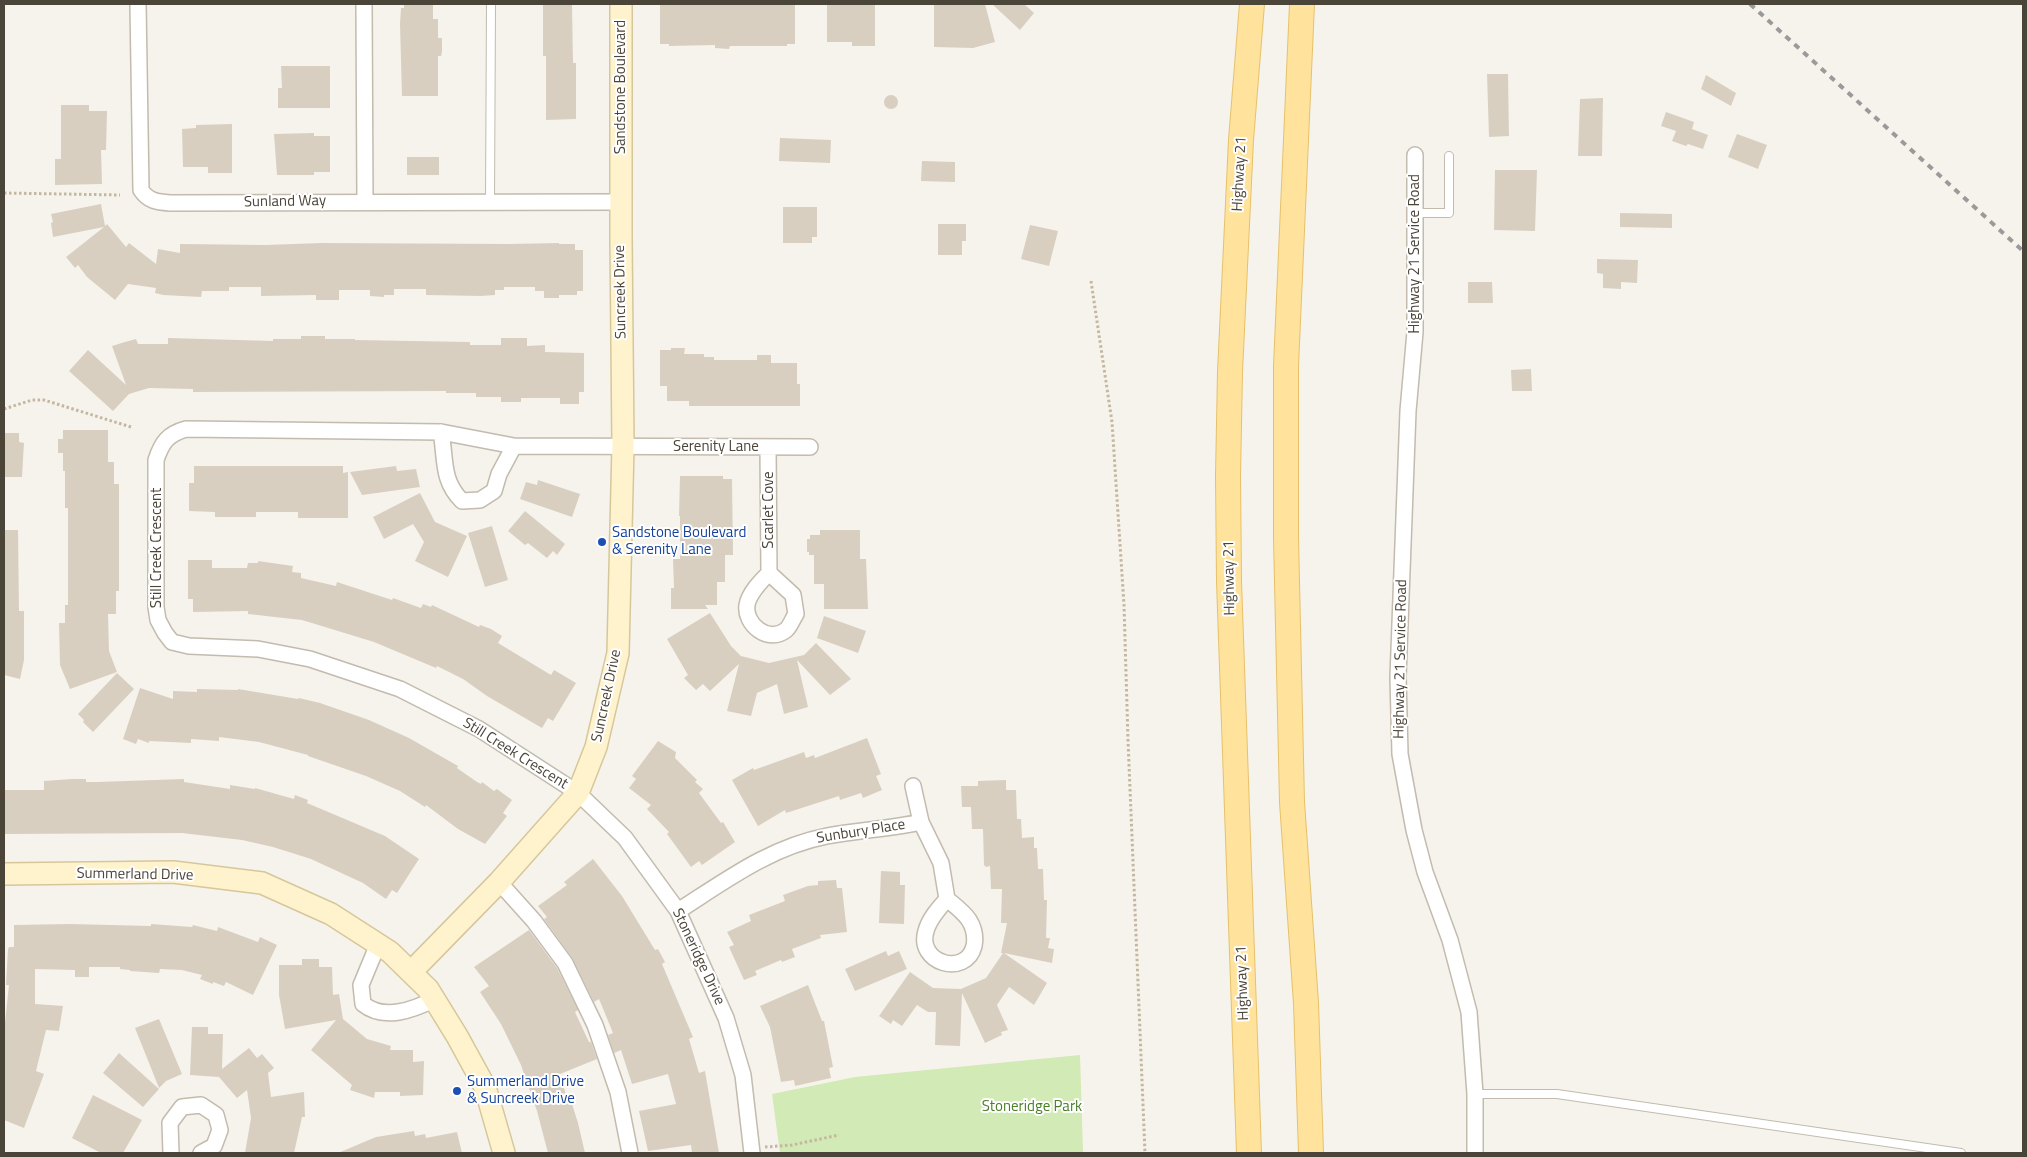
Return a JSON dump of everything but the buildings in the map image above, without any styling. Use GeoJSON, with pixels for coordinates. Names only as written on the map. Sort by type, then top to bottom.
{"type":"FeatureCollection","features":[{"type":"Feature","properties":{"kind":"main road","name":"Highway 21"},"geometry":{"type":"LineString","coordinates":[[1249,1153],[1229,581],[1228,476],[1230,372],[1240,159],[1252,4]]}},
{"type":"Feature","properties":{"kind":"main road"},"geometry":{"type":"LineString","coordinates":[[1302,4],[1286,366],[1286,538],[1292,802],[1306,1003],[1312,1153]]}},
{"type":"Feature","properties":{"kind":"street","name":"Sunland Way"},"geometry":{"type":"LineString","coordinates":[[138,4],[141,190],[145,197],[156,202],[621,202]]}},
{"type":"Feature","properties":{"kind":"street"},"geometry":{"type":"LineString","coordinates":[[364,4],[365,202]]}},
{"type":"Feature","properties":{"kind":"street","name":"Sandstone Boulevard"},"geometry":{"type":"LineString","coordinates":[[621,4],[621,170]]}},
{"type":"Feature","properties":{"kind":"street","name":"Highway 21 Service Road"},"geometry":{"type":"LineString","coordinates":[[1415,155],[1415,332],[1408,411],[1398,677],[1400,754],[1418,847],[1425,872],[1450,940],[1467,1003],[1473,1051],[1475,1153]]}},
{"type":"Feature","properties":{"kind":"street","name":"Suncreek Drive"},"geometry":{"type":"LineString","coordinates":[[411,972],[500,882],[578,793],[596,747],[618,653],[623,446],[621,170]]}},
{"type":"Feature","properties":{"kind":"street","name":"Still Creek Crescent"},"geometry":{"type":"LineString","coordinates":[[578,793],[479,729],[400,689],[357,673],[258,649],[189,646],[172,642],[158,620],[156,607],[156,460],[166,438],[175,432],[186,429],[441,432],[514,446],[623,446]]}},
{"type":"Feature","properties":{"kind":"street"},"geometry":{"type":"LineString","coordinates":[[441,432],[445,453],[446,476],[454,492],[462,501],[480,500],[494,491],[499,474],[514,446]]}},
{"type":"Feature","properties":{"kind":"street","name":"Serenity Lane"},"geometry":{"type":"LineString","coordinates":[[623,446],[810,447]]}},
{"type":"Feature","properties":{"kind":"street","name":"Scarlet Cove"},"geometry":{"type":"LineString","coordinates":[[768,447],[769,572]]}},
{"type":"Feature","properties":{"kind":"street"},"geometry":{"type":"LineString","coordinates":[[913,786],[921,822]]}},
{"type":"Feature","properties":{"kind":"street","name":"Stoneridge Drive"},"geometry":{"type":"LineString","coordinates":[[578,793],[625,838],[678,911],[726,1018],[743,1075],[758,1150]]}},
{"type":"Feature","properties":{"kind":"street","name":"Sunbury Place"},"geometry":{"type":"LineString","coordinates":[[678,911],[749,865],[788,847],[827,836],[896,828],[921,822],[941,863],[946,898]]}},
{"type":"Feature","properties":{"kind":"street","name":"Summerland Drive"},"geometry":{"type":"LineString","coordinates":[[4,874],[173,872],[262,883],[331,914],[390,952],[428,989],[485,1087],[504,1153]]}},
{"type":"Feature","properties":{"kind":"street"},"geometry":{"type":"LineString","coordinates":[[500,882],[534,921],[564,963],[595,1025],[618,1092],[630,1153]]}},
{"type":"Feature","properties":{"kind":"street"},"geometry":{"type":"LineString","coordinates":[[378,944],[361,985],[363,1004],[376,1012],[392,1013],[420,1006],[435,999]]}},
{"type":"Feature","properties":{"kind":"street"},"geometry":{"type":"LineString","coordinates":[[171,1153],[170,1123],[182,1107],[200,1105],[216,1115],[220,1130],[214,1146],[201,1153]]}},
{"type":"Feature","properties":{"kind":"lane"},"geometry":{"type":"LineString","coordinates":[[490,202],[491,4]]}},
{"type":"Feature","properties":{"kind":"lane"},"geometry":{"type":"LineString","coordinates":[[1416,213],[1449,213],[1449,156]]}},
{"type":"Feature","properties":{"kind":"lane"},"geometry":{"type":"LineString","coordinates":[[1475,1094],[1557,1094],[1961,1153]]}},
{"type":"Feature","properties":{"kind":"path"},"geometry":{"type":"LineString","coordinates":[[4,193],[120,195]]}},
{"type":"Feature","properties":{"kind":"path"},"geometry":{"type":"LineString","coordinates":[[1091,281],[1112,422],[1124,605],[1145,1153]]}},
{"type":"Feature","properties":{"kind":"path"},"geometry":{"type":"LineString","coordinates":[[4,409],[32,400],[44,400],[131,427]]}},
{"type":"Feature","properties":{"kind":"path"},"geometry":{"type":"LineString","coordinates":[[758,1150],[839,1135]]}},
{"type":"Feature","properties":{"kind":"green space","name":"Stoneridge Park"},"geometry":{"type":"Polygon","coordinates":[[[1080,1055],[1083,1153],[780,1153],[772,1094],[855,1077],[1080,1055]]]}},
{"type":"Feature","properties":{"kind":"railway"},"geometry":{"type":"LineString","coordinates":[[1750,4],[2023,251]]}},
{"type":"Feature","properties":{"kind":"place","name":"Sandstone Boulevard & Serenity Lane"},"geometry":{"type":"Point","coordinates":[602,542]}},
{"type":"Feature","properties":{"kind":"place","name":"Summerland Drive & Suncreek Drive"},"geometry":{"type":"Point","coordinates":[457,1091]}}]}
